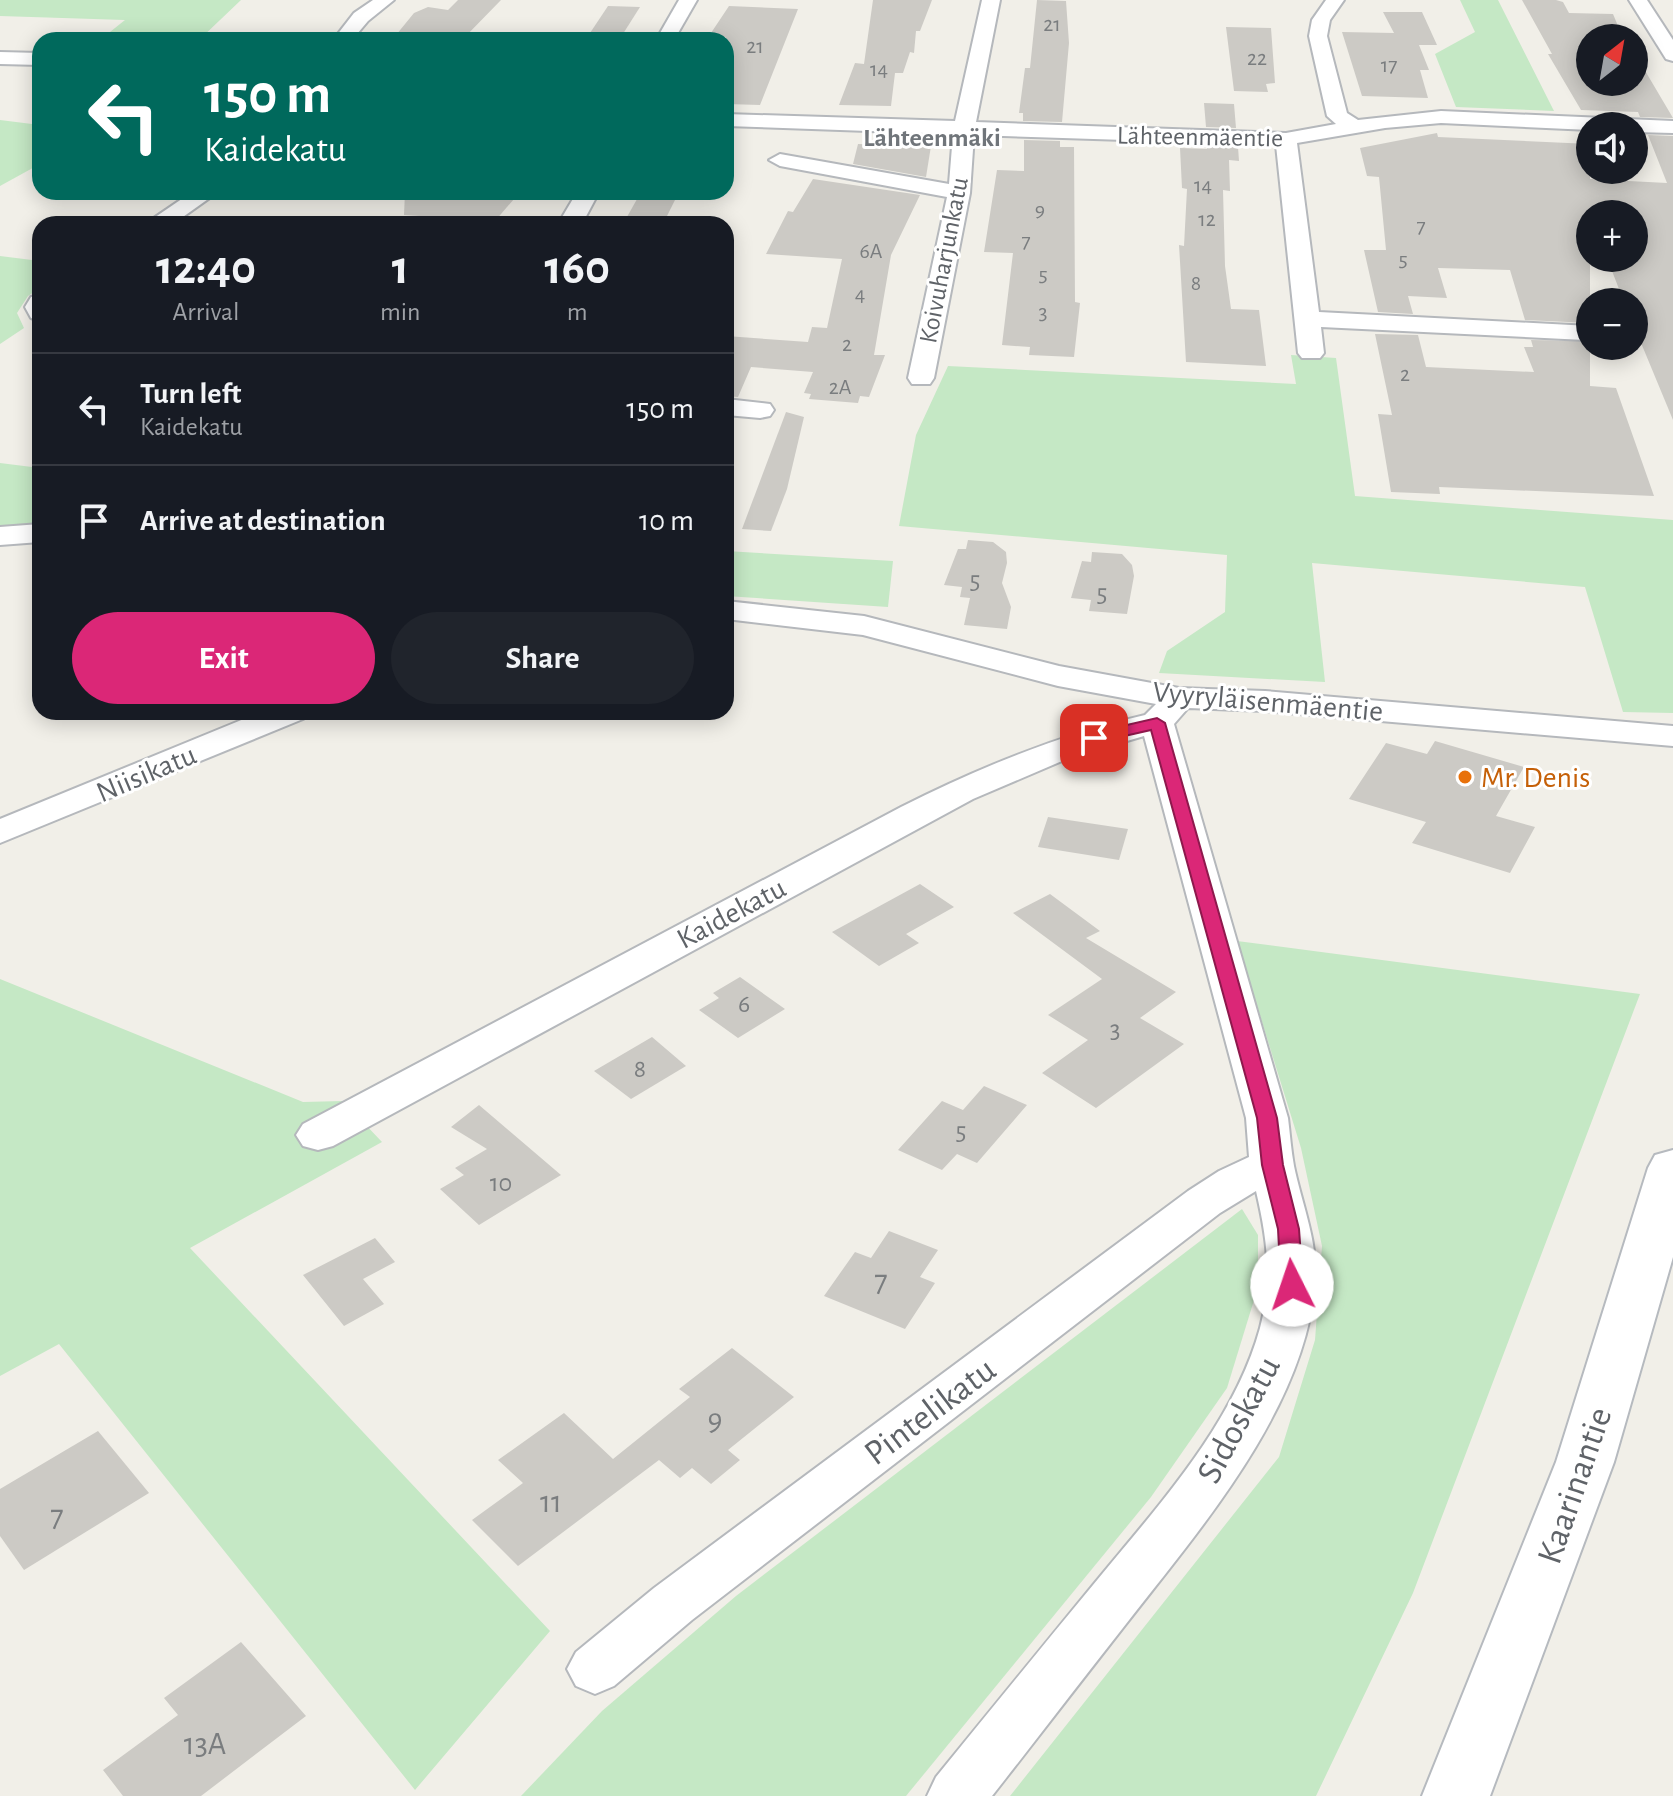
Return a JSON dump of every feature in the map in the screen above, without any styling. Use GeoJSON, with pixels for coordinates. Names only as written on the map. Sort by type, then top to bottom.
{"type":"FeatureCollection","features":[{"type":"Feature","properties":{"kind":"main road","name":"Kaarinantie"},"geometry":{"type":"LineString","coordinates":[[1456,1796],[1585,1462],[1673,1168]]}},
{"type":"Feature","properties":{"kind":"street"},"geometry":{"type":"LineString","coordinates":[[349,32],[361,17],[385,0]]}},
{"type":"Feature","properties":{"kind":"street"},"geometry":{"type":"LineString","coordinates":[[670,32],[688,0]]}},
{"type":"Feature","properties":{"kind":"street","name":"Koivuharjunkatu"},"geometry":{"type":"LineString","coordinates":[[921,378],[959,193],[964,129],[991,0]]}},
{"type":"Feature","properties":{"kind":"street"},"geometry":{"type":"LineString","coordinates":[[1335,0],[1321,20],[1318,36],[1337,116],[1354,127]]}},
{"type":"Feature","properties":{"kind":"street"},"geometry":{"type":"LineString","coordinates":[[1638,0],[1672,51]]}},
{"type":"Feature","properties":{"kind":"street"},"geometry":{"type":"LineString","coordinates":[[0,58],[32,59]]}},
{"type":"Feature","properties":{"kind":"street","name":"Lähteenmäentie"},"geometry":{"type":"LineString","coordinates":[[734,120],[1286,139],[1441,117],[1673,127]]}},
{"type":"Feature","properties":{"kind":"street"},"geometry":{"type":"LineString","coordinates":[[1286,139],[1311,353]]}},
{"type":"Feature","properties":{"kind":"street"},"geometry":{"type":"LineString","coordinates":[[780,160],[959,193]]}},
{"type":"Feature","properties":{"kind":"street"},"geometry":{"type":"LineString","coordinates":[[170,216],[194,200]]}},
{"type":"Feature","properties":{"kind":"street"},"geometry":{"type":"LineString","coordinates":[[1309,319],[1576,332]]}},
{"type":"Feature","properties":{"kind":"street"},"geometry":{"type":"LineString","coordinates":[[734,408],[760,410]]}},
{"type":"Feature","properties":{"kind":"street","name":"Vyyryläisenmäentie"},"geometry":{"type":"LineString","coordinates":[[734,611],[864,626],[917,637],[1168,710],[1265,701],[1673,736]]}},
{"type":"Feature","properties":{"kind":"street","name":"Kaidekatu"},"geometry":{"type":"LineString","coordinates":[[318,1135],[946,799],[1055,751],[1168,710]]}},
{"type":"Feature","properties":{"kind":"street","name":"Sidoskatu"},"geometry":{"type":"LineString","coordinates":[[956,1796],[1190,1503],[1228,1448],[1258,1391],[1279,1339],[1292,1285],[1288,1229],[1272,1165],[1267,1118],[1168,710]]}},
{"type":"Feature","properties":{"kind":"street","name":"Niisikatu"},"geometry":{"type":"LineString","coordinates":[[0,832],[272,720]]}},
{"type":"Feature","properties":{"kind":"street","name":"Pintelikatu"},"geometry":{"type":"LineString","coordinates":[[595,1669],[673,1604],[1204,1202],[1235,1182],[1272,1165]]}},
{"type":"Feature","properties":{"kind":"green space"},"geometry":{"type":"Polygon","coordinates":[[[0,0],[241,0],[207,32],[110,32],[125,20],[0,16],[0,0]]]}},
{"type":"Feature","properties":{"kind":"green space"},"geometry":{"type":"Polygon","coordinates":[[[1460,0],[1498,0],[1554,111],[1456,107],[1435,54],[1475,32],[1460,0]]]}},
{"type":"Feature","properties":{"kind":"green space"},"geometry":{"type":"Polygon","coordinates":[[[0,120],[32,124],[32,168],[0,186],[0,120]]]}},
{"type":"Feature","properties":{"kind":"green space"},"geometry":{"type":"Polygon","coordinates":[[[0,256],[32,260],[32,293],[17,313],[24,328],[0,344],[0,256]]]}},
{"type":"Feature","properties":{"kind":"green space"},"geometry":{"type":"Polygon","coordinates":[[[1291,355],[1336,358],[1355,496],[1673,520],[1673,713],[1623,712],[1585,587],[1312,563],[1325,682],[1159,673],[1167,651],[1225,612],[1227,555],[899,526],[916,435],[948,366],[1296,384],[1291,355]]]}},
{"type":"Feature","properties":{"kind":"green space"},"geometry":{"type":"Polygon","coordinates":[[[0,463],[32,467],[32,525],[0,527],[0,463]]]}},
{"type":"Feature","properties":{"kind":"green space"},"geometry":{"type":"Polygon","coordinates":[[[734,551],[893,561],[888,607],[734,597],[734,551]]]}},
{"type":"Feature","properties":{"kind":"green space"},"geometry":{"type":"Polygon","coordinates":[[[1237,941],[1640,994],[1413,1593],[1316,1796],[1010,1796],[1279,1457],[1315,1340],[1322,1246],[1301,1148],[1237,941]]]}},
{"type":"Feature","properties":{"kind":"green space"},"geometry":{"type":"Polygon","coordinates":[[[0,979],[303,1102],[343,1101],[382,1142],[190,1248],[550,1631],[415,1790],[59,1344],[0,1376],[0,979]]]}},
{"type":"Feature","properties":{"kind":"green space"},"geometry":{"type":"Polygon","coordinates":[[[1242,1209],[1258,1235],[1258,1287],[1227,1388],[1151,1497],[906,1796],[521,1796],[602,1711],[736,1596],[1242,1209]]]}},
{"type":"Feature","properties":{"kind":"building"},"geometry":{"type":"Polygon","coordinates":[[[458,0],[501,0],[470,32],[399,32],[414,13],[428,7],[448,10],[458,0]]]}},
{"type":"Feature","properties":{"kind":"building"},"geometry":{"type":"Polygon","coordinates":[[[873,0],[932,0],[920,31],[916,31],[914,53],[910,52],[903,73],[895,73],[891,106],[839,105],[855,63],[864,64],[873,0]]]}},
{"type":"Feature","properties":{"kind":"building"},"geometry":{"type":"Polygon","coordinates":[[[1037,0],[1066,1],[1069,43],[1062,122],[1023,121],[1023,113],[1019,113],[1025,68],[1030,68],[1037,0]]]}},
{"type":"Feature","properties":{"kind":"building"},"geometry":{"type":"Polygon","coordinates":[[[1522,0],[1556,0],[1563,2],[1569,13],[1613,14],[1617,24],[1576,24],[1576,96],[1648,96],[1648,76],[1673,118],[1648,117],[1648,112],[1581,110],[1548,54],[1552,54],[1522,0]]]}},
{"type":"Feature","properties":{"kind":"building"},"geometry":{"type":"Polygon","coordinates":[[[608,6],[640,7],[624,32],[591,32],[608,6]]]}},
{"type":"Feature","properties":{"kind":"building"},"geometry":{"type":"Polygon","coordinates":[[[729,6],[798,9],[760,105],[734,104],[734,32],[712,32],[729,6]]]}},
{"type":"Feature","properties":{"kind":"building"},"geometry":{"type":"Polygon","coordinates":[[[1383,12],[1422,12],[1437,45],[1419,45],[1429,70],[1420,70],[1428,98],[1362,96],[1342,32],[1394,33],[1383,12]]]}},
{"type":"Feature","properties":{"kind":"building"},"geometry":{"type":"Polygon","coordinates":[[[1226,27],[1271,28],[1275,83],[1266,84],[1268,92],[1234,91],[1226,27]]]}},
{"type":"Feature","properties":{"kind":"building"},"geometry":{"type":"Polygon","coordinates":[[[1204,103],[1234,104],[1236,128],[1206,127],[1204,103]]]}},
{"type":"Feature","properties":{"kind":"building"},"geometry":{"type":"Polygon","coordinates":[[[1437,133],[1438,137],[1576,143],[1576,184],[1648,184],[1667,183],[1648,135],[1673,136],[1673,420],[1648,360],[1648,288],[1619,288],[1612,272],[1648,272],[1648,200],[1576,200],[1576,272],[1590,272],[1590,288],[1576,288],[1576,322],[1525,320],[1510,270],[1438,268],[1447,298],[1408,296],[1413,314],[1378,312],[1364,250],[1386,250],[1379,177],[1367,176],[1360,148],[1437,133]]]}},
{"type":"Feature","properties":{"kind":"building"},"geometry":{"type":"Polygon","coordinates":[[[1024,140],[1060,141],[1060,147],[1074,147],[1075,302],[1080,303],[1074,357],[1029,355],[1030,347],[1002,345],[1013,253],[984,252],[997,170],[1024,171],[1024,140]]]}},
{"type":"Feature","properties":{"kind":"building"},"geometry":{"type":"Polygon","coordinates":[[[858,144],[931,146],[926,177],[853,164],[858,144]]]}},
{"type":"Feature","properties":{"kind":"building"},"geometry":{"type":"Polygon","coordinates":[[[1207,146],[1238,147],[1239,161],[1229,160],[1230,191],[1223,190],[1225,266],[1231,309],[1259,310],[1266,366],[1186,362],[1179,245],[1184,246],[1187,189],[1182,188],[1180,148],[1207,149],[1207,146]]]}},
{"type":"Feature","properties":{"kind":"building"},"geometry":{"type":"Polygon","coordinates":[[[813,179],[920,195],[891,255],[874,355],[885,355],[869,397],[860,396],[858,403],[809,399],[811,394],[804,393],[813,372],[751,367],[738,397],[734,397],[734,337],[808,342],[812,327],[827,328],[842,259],[766,254],[788,211],[793,212],[813,179]]]}},
{"type":"Feature","properties":{"kind":"building"},"geometry":{"type":"Polygon","coordinates":[[[405,200],[513,200],[499,216],[404,215],[405,200]]]}},
{"type":"Feature","properties":{"kind":"building"},"geometry":{"type":"Polygon","coordinates":[[[636,200],[675,200],[667,216],[628,216],[636,200]]]}},
{"type":"Feature","properties":{"kind":"building"},"geometry":{"type":"Polygon","coordinates":[[[1375,334],[1418,335],[1426,367],[1534,372],[1524,347],[1533,347],[1531,340],[1576,341],[1576,360],[1590,360],[1590,386],[1616,388],[1654,496],[1439,487],[1440,494],[1391,492],[1378,414],[1392,415],[1375,334]]]}},
{"type":"Feature","properties":{"kind":"building"},"geometry":{"type":"Polygon","coordinates":[[[786,412],[804,417],[787,489],[771,531],[742,529],[786,412]]]}},
{"type":"Feature","properties":{"kind":"building"},"geometry":{"type":"Polygon","coordinates":[[[968,540],[993,542],[1006,552],[1002,583],[1011,607],[1007,629],[964,625],[970,598],[960,597],[962,587],[944,585],[958,549],[966,549],[968,540]]]}},
{"type":"Feature","properties":{"kind":"building"},"geometry":{"type":"Polygon","coordinates":[[[1092,552],[1122,554],[1132,565],[1134,576],[1127,614],[1089,611],[1091,600],[1071,598],[1082,561],[1091,562],[1092,552]]]}},
{"type":"Feature","properties":{"kind":"building"},"geometry":{"type":"Polygon","coordinates":[[[1435,741],[1524,767],[1496,816],[1535,827],[1510,873],[1412,843],[1426,822],[1349,799],[1386,743],[1427,754],[1435,741]]]}},
{"type":"Feature","properties":{"kind":"building"},"geometry":{"type":"Polygon","coordinates":[[[1048,817],[1128,829],[1119,860],[1038,847],[1048,817]]]}},
{"type":"Feature","properties":{"kind":"building"},"geometry":{"type":"Polygon","coordinates":[[[920,884],[954,907],[906,934],[919,943],[879,966],[832,932],[920,884]]]}},
{"type":"Feature","properties":{"kind":"building"},"geometry":{"type":"Polygon","coordinates":[[[1050,894],[1100,931],[1086,938],[1176,992],[1140,1018],[1184,1044],[1096,1108],[1042,1073],[1088,1040],[1048,1015],[1102,979],[1013,913],[1050,894]]]}},
{"type":"Feature","properties":{"kind":"building"},"geometry":{"type":"Polygon","coordinates":[[[740,977],[785,1009],[738,1038],[699,1010],[719,998],[713,993],[740,977]]]}},
{"type":"Feature","properties":{"kind":"building"},"geometry":{"type":"Polygon","coordinates":[[[652,1037],[686,1066],[631,1099],[594,1071],[652,1037]]]}},
{"type":"Feature","properties":{"kind":"building"},"geometry":{"type":"Polygon","coordinates":[[[984,1086],[1027,1105],[977,1163],[957,1154],[942,1170],[898,1150],[942,1101],[963,1110],[984,1086]]]}},
{"type":"Feature","properties":{"kind":"building"},"geometry":{"type":"Polygon","coordinates":[[[479,1105],[561,1175],[479,1225],[440,1189],[464,1175],[455,1168],[487,1149],[451,1127],[479,1105]]]}},
{"type":"Feature","properties":{"kind":"building"},"geometry":{"type":"Polygon","coordinates":[[[889,1231],[938,1250],[920,1277],[935,1283],[905,1329],[824,1296],[855,1252],[871,1258],[889,1231]]]}},
{"type":"Feature","properties":{"kind":"building"},"geometry":{"type":"Polygon","coordinates":[[[375,1238],[395,1262],[363,1279],[384,1304],[344,1326],[303,1275],[375,1238]]]}},
{"type":"Feature","properties":{"kind":"building"},"geometry":{"type":"Polygon","coordinates":[[[732,1348],[794,1397],[728,1450],[740,1460],[711,1484],[692,1468],[680,1478],[659,1460],[518,1566],[472,1520],[523,1483],[498,1460],[564,1413],[613,1459],[690,1397],[679,1389],[732,1348]]]}},
{"type":"Feature","properties":{"kind":"building"},"geometry":{"type":"Polygon","coordinates":[[[98,1431],[149,1493],[24,1570],[0,1536],[0,1489],[98,1431]]]}},
{"type":"Feature","properties":{"kind":"building"},"geometry":{"type":"Polygon","coordinates":[[[241,1642],[306,1716],[201,1796],[123,1796],[103,1770],[178,1715],[164,1698],[241,1642]]]}},
{"type":"Feature","properties":{"kind":"place","name":"Mr. Denis"},"geometry":{"type":"Point","coordinates":[1465,777]}},
{"type":"Feature","properties":{"kind":"district","name":"Lähteenmäki"},"geometry":{"type":"Point","coordinates":[932,137]}},
{"type":"Feature","properties":{"kind":"route"},"geometry":{"type":"LineString","coordinates":[[1094,738],[1157,723],[1267,1118],[1272,1165],[1288,1229],[1292,1285]]}}]}
